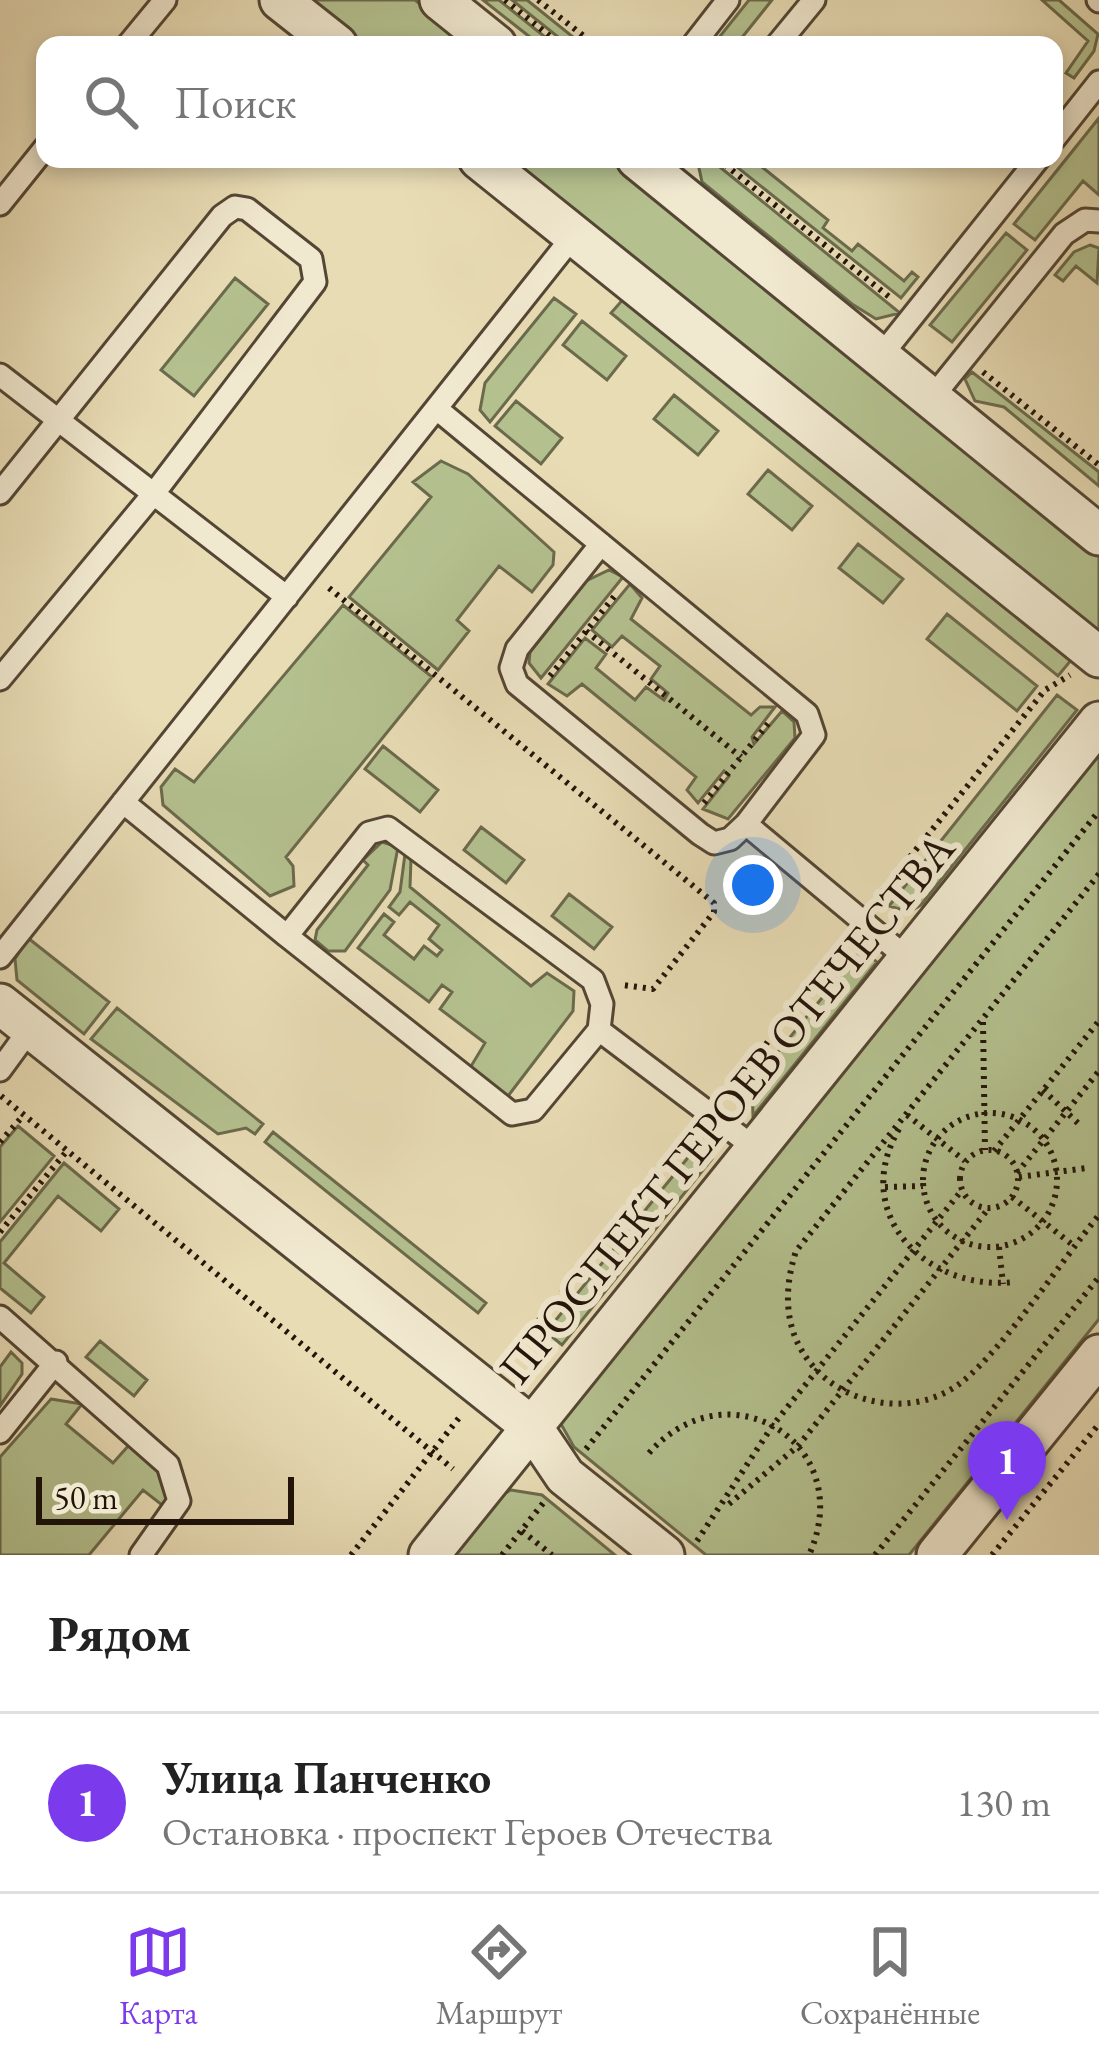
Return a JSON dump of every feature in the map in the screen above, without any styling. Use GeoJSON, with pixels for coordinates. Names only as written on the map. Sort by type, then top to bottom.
{"type":"FeatureCollection","features":[{"type":"Feature","properties":{"kind":"street"},"geometry":{"type":"LineString","coordinates":[[280,0],[326,36]]}},
{"type":"Feature","properties":{"kind":"street"},"geometry":{"type":"LineString","coordinates":[[440,0],[485,36]]}},
{"type":"Feature","properties":{"kind":"street"},"geometry":{"type":"LineString","coordinates":[[490,168],[1099,658]]}},
{"type":"Feature","properties":{"kind":"street"},"geometry":{"type":"LineString","coordinates":[[662,168],[880,357],[1099,535]]}},
{"type":"Feature","properties":{"kind":"street","name":"ПРОСПЕКТ ГЕРОЕВ ОТЕЧЕСТВА"},"geometry":{"type":"LineString","coordinates":[[429,1555],[1099,722]]}},
{"type":"Feature","properties":{"kind":"street"},"geometry":{"type":"LineString","coordinates":[[15,1016],[532,1427],[565,1476],[664,1555]]}},
{"type":"Feature","properties":{"kind":"street"},"geometry":{"type":"LineString","coordinates":[[937,1555],[1099,1355]]}},
{"type":"Feature","properties":{"kind":"lane"},"geometry":{"type":"LineString","coordinates":[[135,36],[165,0]]}},
{"type":"Feature","properties":{"kind":"lane"},"geometry":{"type":"LineString","coordinates":[[700,36],[728,0]]}},
{"type":"Feature","properties":{"kind":"lane"},"geometry":{"type":"LineString","coordinates":[[784,36],[814,0]]}},
{"type":"Feature","properties":{"kind":"lane"},"geometry":{"type":"LineString","coordinates":[[1063,128],[1099,82]]}},
{"type":"Feature","properties":{"kind":"lane"},"geometry":{"type":"LineString","coordinates":[[0,203],[36,159]]}},
{"type":"Feature","properties":{"kind":"lane"},"geometry":{"type":"LineString","coordinates":[[880,357],[1031,168]]}},
{"type":"Feature","properties":{"kind":"lane"},"geometry":{"type":"LineString","coordinates":[[0,494],[222,216],[235,207],[247,209],[311,260],[315,282],[155,493],[0,679]]}},
{"type":"Feature","properties":{"kind":"lane"},"geometry":{"type":"LineString","coordinates":[[931,399],[1064,234],[1085,220],[1099,221]]}},
{"type":"Feature","properties":{"kind":"lane"},"geometry":{"type":"LineString","coordinates":[[0,957],[574,235]]}},
{"type":"Feature","properties":{"kind":"lane"},"geometry":{"type":"LineString","coordinates":[[0,375],[287,597]]}},
{"type":"Feature","properties":{"kind":"lane"},"geometry":{"type":"LineString","coordinates":[[437,409],[634,571],[807,714],[814,735],[730,839],[715,843],[687,824],[517,683],[511,668],[517,649],[601,544]]}},
{"type":"Feature","properties":{"kind":"lane"},"geometry":{"type":"LineString","coordinates":[[123,802],[287,936],[512,1114],[533,1110],[599,1030],[602,1004],[593,980],[388,828],[369,833],[287,936]]}},
{"type":"Feature","properties":{"kind":"lane"},"geometry":{"type":"LineString","coordinates":[[746,824],[908,959]]}},
{"type":"Feature","properties":{"kind":"lane"},"geometry":{"type":"LineString","coordinates":[[0,1070],[15,1016]]}},
{"type":"Feature","properties":{"kind":"lane"},"geometry":{"type":"LineString","coordinates":[[599,1030],[754,1148]]}},
{"type":"Feature","properties":{"kind":"lane"},"geometry":{"type":"LineString","coordinates":[[0,1317],[169,1465],[179,1501],[141,1555]]}},
{"type":"Feature","properties":{"kind":"lane"},"geometry":{"type":"LineString","coordinates":[[0,1432],[56,1362]]}},
{"type":"Feature","properties":{"kind":"path"},"geometry":{"type":"LineString","coordinates":[[505,0],[550,36]]}},
{"type":"Feature","properties":{"kind":"path"},"geometry":{"type":"LineString","coordinates":[[538,0],[584,36]]}},
{"type":"Feature","properties":{"kind":"path"},"geometry":{"type":"LineString","coordinates":[[308,570],[714,903],[714,912],[653,989],[593,980]]}},
{"type":"Feature","properties":{"kind":"path"},"geometry":{"type":"LineString","coordinates":[[533,696],[634,571]]}},
{"type":"Feature","properties":{"kind":"path"},"geometry":{"type":"LineString","coordinates":[[586,632],[741,757]]}},
{"type":"Feature","properties":{"kind":"path"},"geometry":{"type":"LineString","coordinates":[[687,824],[788,698]]}},
{"type":"Feature","properties":{"kind":"path"},"geometry":{"type":"LineString","coordinates":[[502,1555],[1099,811]]}},
{"type":"Feature","properties":{"kind":"path"},"geometry":{"type":"LineString","coordinates":[[1099,874],[796,1251],[788,1274],[790,1323],[817,1370],[843,1390],[888,1404],[949,1390],[966,1378],[1099,1215]]}},
{"type":"Feature","properties":{"kind":"path"},"geometry":{"type":"LineString","coordinates":[[982,1019],[989,1150]]}},
{"type":"Feature","properties":{"kind":"path"},"geometry":{"type":"LineString","coordinates":[[965,1161],[989,1150],[1019,1119],[1099,1021]]}},
{"type":"Feature","properties":{"kind":"path"},"geometry":{"type":"LineString","coordinates":[[1012,1197],[1017,1175],[1099,1071]]}},
{"type":"Feature","properties":{"kind":"path"},"geometry":{"type":"LineString","coordinates":[[1043,1090],[1081,1126]]}},
{"type":"Feature","properties":{"kind":"path"},"geometry":{"type":"LineString","coordinates":[[0,1096],[435,1449],[512,1542]]}},
{"type":"Feature","properties":{"kind":"path"},"geometry":{"type":"LineString","coordinates":[[984,1113],[1019,1119],[1044,1140],[1056,1172],[1054,1200],[1043,1222],[1017,1242],[999,1247],[962,1242],[937,1222],[923,1186],[925,1161],[937,1139],[962,1119],[984,1113]]}},
{"type":"Feature","properties":{"kind":"path"},"geometry":{"type":"LineString","coordinates":[[907,1115],[965,1161]]}},
{"type":"Feature","properties":{"kind":"path"},"geometry":{"type":"LineString","coordinates":[[907,1115],[887,1158],[885,1187],[896,1227],[913,1252],[938,1271],[968,1282],[1014,1282]]}},
{"type":"Feature","properties":{"kind":"path"},"geometry":{"type":"LineString","coordinates":[[0,1142],[22,1117]]}},
{"type":"Feature","properties":{"kind":"path"},"geometry":{"type":"LineString","coordinates":[[989,1150],[1006,1156],[1017,1175]]}},
{"type":"Feature","properties":{"kind":"path"},"geometry":{"type":"LineString","coordinates":[[0,1232],[66,1152]]}},
{"type":"Feature","properties":{"kind":"path"},"geometry":{"type":"LineString","coordinates":[[686,1555],[722,1510],[773,1425],[962,1190],[965,1161]]}},
{"type":"Feature","properties":{"kind":"path"},"geometry":{"type":"LineString","coordinates":[[1017,1175],[1087,1168]]}},
{"type":"Feature","properties":{"kind":"path"},"geometry":{"type":"LineString","coordinates":[[885,1187],[923,1186]]}},
{"type":"Feature","properties":{"kind":"path"},"geometry":{"type":"LineString","coordinates":[[962,1190],[970,1202],[988,1208]]}},
{"type":"Feature","properties":{"kind":"path"},"geometry":{"type":"LineString","coordinates":[[1012,1197],[1074,1246]]}},
{"type":"Feature","properties":{"kind":"path"},"geometry":{"type":"LineString","coordinates":[[722,1510],[798,1446],[988,1208],[1012,1197]]}},
{"type":"Feature","properties":{"kind":"path"},"geometry":{"type":"LineString","coordinates":[[999,1247],[1003,1284]]}},
{"type":"Feature","properties":{"kind":"path"},"geometry":{"type":"LineString","coordinates":[[875,1555],[1099,1277]]}},
{"type":"Feature","properties":{"kind":"path"},"geometry":{"type":"LineString","coordinates":[[649,1453],[664,1436],[704,1416],[749,1416],[773,1425],[798,1446],[820,1491],[818,1534],[808,1555]]}},
{"type":"Feature","properties":{"kind":"path"},"geometry":{"type":"LineString","coordinates":[[992,1555],[1099,1424]]}},
{"type":"Feature","properties":{"kind":"path"},"geometry":{"type":"LineString","coordinates":[[521,1530],[552,1555]]}},
{"type":"Feature","properties":{"kind":"green space"},"geometry":{"type":"Polygon","coordinates":[[[305,0],[415,0],[460,36],[350,36],[305,0]]]}},
{"type":"Feature","properties":{"kind":"green space"},"geometry":{"type":"Polygon","coordinates":[[[483,0],[499,0],[544,36],[529,36],[483,0]]]}},
{"type":"Feature","properties":{"kind":"green space"},"geometry":{"type":"Polygon","coordinates":[[[512,0],[527,0],[572,36],[557,36],[512,0]]]}},
{"type":"Feature","properties":{"kind":"green space"},"geometry":{"type":"Polygon","coordinates":[[[749,0],[772,0],[743,36],[720,36],[749,0]]]}},
{"type":"Feature","properties":{"kind":"green space"},"geometry":{"type":"Polygon","coordinates":[[[1042,0],[1059,0],[1098,34],[1094,51],[1074,78],[1066,73],[1088,41],[1042,0]]]}},
{"type":"Feature","properties":{"kind":"green space"},"geometry":{"type":"Polygon","coordinates":[[[1099,118],[1099,195],[1083,181],[1035,240],[1014,224],[1099,118]]]}},
{"type":"Feature","properties":{"kind":"green space"},"geometry":{"type":"Polygon","coordinates":[[[512,168],[622,168],[1099,554],[1099,641],[512,168]]]}},
{"type":"Feature","properties":{"kind":"green space"},"geometry":{"type":"Polygon","coordinates":[[[699,168],[721,168],[900,313],[876,319],[852,304],[702,182],[699,168]]]}},
{"type":"Feature","properties":{"kind":"green space"},"geometry":{"type":"Polygon","coordinates":[[[738,168],[763,168],[828,220],[823,228],[852,251],[858,244],[904,281],[912,272],[918,277],[901,298],[738,168]]]}},
{"type":"Feature","properties":{"kind":"green space"},"geometry":{"type":"Polygon","coordinates":[[[1006,233],[1027,250],[952,342],[930,325],[1006,233]]]}},
{"type":"Feature","properties":{"kind":"green space"},"geometry":{"type":"Polygon","coordinates":[[[1090,245],[1099,248],[1097,283],[1076,266],[1063,281],[1055,275],[1074,252],[1090,245]]]}},
{"type":"Feature","properties":{"kind":"green space"},"geometry":{"type":"Polygon","coordinates":[[[235,278],[268,304],[194,396],[161,370],[235,278]]]}},
{"type":"Feature","properties":{"kind":"green space"},"geometry":{"type":"Polygon","coordinates":[[[626,296],[1072,659],[1058,676],[611,313],[626,296]]]}},
{"type":"Feature","properties":{"kind":"green space"},"geometry":{"type":"Polygon","coordinates":[[[554,298],[576,314],[490,422],[480,410],[485,383],[554,298]]]}},
{"type":"Feature","properties":{"kind":"green space"},"geometry":{"type":"Polygon","coordinates":[[[582,321],[626,356],[607,380],[563,345],[582,321]]]}},
{"type":"Feature","properties":{"kind":"green space"},"geometry":{"type":"Polygon","coordinates":[[[972,372],[1099,472],[1099,486],[1004,407],[975,401],[965,379],[972,372]]]}},
{"type":"Feature","properties":{"kind":"green space"},"geometry":{"type":"Polygon","coordinates":[[[674,395],[718,431],[698,455],[654,419],[674,395]]]}},
{"type":"Feature","properties":{"kind":"green space"},"geometry":{"type":"Polygon","coordinates":[[[516,401],[562,438],[541,464],[495,426],[516,401]]]}},
{"type":"Feature","properties":{"kind":"green space"},"geometry":{"type":"Polygon","coordinates":[[[441,461],[468,474],[554,552],[553,565],[532,592],[499,566],[457,620],[469,631],[438,670],[349,597],[431,497],[413,482],[441,461]]]}},
{"type":"Feature","properties":{"kind":"green space"},"geometry":{"type":"Polygon","coordinates":[[[768,470],[812,506],[792,530],[748,494],[768,470]]]}},
{"type":"Feature","properties":{"kind":"green space"},"geometry":{"type":"Polygon","coordinates":[[[858,544],[903,579],[883,603],[839,568],[858,544]]]}},
{"type":"Feature","properties":{"kind":"green space"},"geometry":{"type":"Polygon","coordinates":[[[609,570],[623,577],[541,678],[529,663],[530,652],[586,581],[609,570]]]}},
{"type":"Feature","properties":{"kind":"green space"},"geometry":{"type":"Polygon","coordinates":[[[630,584],[642,598],[631,619],[751,715],[760,707],[775,707],[752,737],[754,744],[782,711],[794,722],[795,738],[728,819],[703,809],[729,776],[724,771],[698,803],[687,790],[696,777],[582,684],[567,696],[548,684],[585,638],[606,654],[596,668],[635,700],[646,687],[664,700],[668,693],[651,679],[660,666],[622,636],[612,647],[592,630],[630,584]]]}},
{"type":"Feature","properties":{"kind":"green space"},"geometry":{"type":"Polygon","coordinates":[[[343,605],[432,677],[286,857],[293,866],[294,886],[270,896],[163,805],[161,787],[175,769],[194,782],[343,605]]]}},
{"type":"Feature","properties":{"kind":"green space"},"geometry":{"type":"Polygon","coordinates":[[[947,614],[1037,686],[1017,711],[927,639],[947,614]]]}},
{"type":"Feature","properties":{"kind":"green space"},"geometry":{"type":"Polygon","coordinates":[[[1057,695],[1077,710],[921,905],[909,912],[889,906],[1057,695]]]}},
{"type":"Feature","properties":{"kind":"green space"},"geometry":{"type":"Polygon","coordinates":[[[1099,742],[1099,1319],[909,1555],[706,1555],[574,1447],[561,1424],[566,1401],[1099,742]]]}},
{"type":"Feature","properties":{"kind":"green space"},"geometry":{"type":"Polygon","coordinates":[[[383,746],[438,790],[420,812],[365,769],[383,746]]]}},
{"type":"Feature","properties":{"kind":"green space"},"geometry":{"type":"Polygon","coordinates":[[[481,827],[524,860],[506,883],[464,850],[481,827]]]}},
{"type":"Feature","properties":{"kind":"green space"},"geometry":{"type":"Polygon","coordinates":[[[382,842],[398,847],[390,890],[345,951],[328,951],[315,940],[317,930],[368,865],[363,860],[382,842]]]}},
{"type":"Feature","properties":{"kind":"green space"},"geometry":{"type":"Polygon","coordinates":[[[405,854],[411,859],[410,887],[531,986],[547,973],[574,991],[573,1011],[508,1096],[496,1094],[470,1068],[485,1043],[440,1009],[452,992],[442,985],[429,1002],[358,948],[384,914],[394,922],[384,935],[414,959],[424,946],[437,956],[442,950],[429,939],[439,925],[410,902],[399,915],[389,907],[400,892],[405,854]]]}},
{"type":"Feature","properties":{"kind":"green space"},"geometry":{"type":"Polygon","coordinates":[[[569,894],[612,927],[594,949],[552,916],[569,894]]]}},
{"type":"Feature","properties":{"kind":"green space"},"geometry":{"type":"Polygon","coordinates":[[[28,938],[109,1002],[84,1034],[17,980],[15,959],[28,938]]]}},
{"type":"Feature","properties":{"kind":"green space"},"geometry":{"type":"Polygon","coordinates":[[[861,950],[877,962],[753,1116],[752,1084],[861,950]]]}},
{"type":"Feature","properties":{"kind":"green space"},"geometry":{"type":"Polygon","coordinates":[[[117,1008],[263,1124],[255,1134],[246,1128],[218,1134],[91,1039],[117,1008]]]}},
{"type":"Feature","properties":{"kind":"green space"},"geometry":{"type":"Polygon","coordinates":[[[18,1126],[54,1156],[0,1222],[0,1147],[18,1126]]]}},
{"type":"Feature","properties":{"kind":"green space"},"geometry":{"type":"Polygon","coordinates":[[[273,1132],[486,1303],[478,1313],[265,1142],[273,1132]]]}},
{"type":"Feature","properties":{"kind":"green space"},"geometry":{"type":"Polygon","coordinates":[[[708,1133],[715,1139],[712,1159],[562,1345],[546,1332],[708,1133]]]}},
{"type":"Feature","properties":{"kind":"green space"},"geometry":{"type":"Polygon","coordinates":[[[64,1163],[119,1209],[101,1231],[58,1196],[4,1263],[44,1297],[31,1313],[0,1288],[0,1242],[64,1163]]]}},
{"type":"Feature","properties":{"kind":"green space"},"geometry":{"type":"Polygon","coordinates":[[[100,1341],[147,1380],[134,1396],[86,1357],[100,1341]]]}},
{"type":"Feature","properties":{"kind":"green space"},"geometry":{"type":"Polygon","coordinates":[[[11,1352],[22,1363],[22,1374],[0,1406],[0,1367],[11,1352]]]}},
{"type":"Feature","properties":{"kind":"green space"},"geometry":{"type":"Polygon","coordinates":[[[51,1399],[82,1404],[66,1424],[113,1463],[130,1444],[165,1479],[167,1499],[162,1505],[143,1490],[89,1555],[0,1555],[0,1457],[51,1399]]]}},
{"type":"Feature","properties":{"kind":"green space"},"geometry":{"type":"Polygon","coordinates":[[[511,1490],[542,1495],[615,1555],[447,1555],[489,1502],[511,1490]]]}},
{"type":"Feature","properties":{"kind":"place","name":"Улица Панченко"},"geometry":{"type":"Point","coordinates":[1007,1520]}}]}
